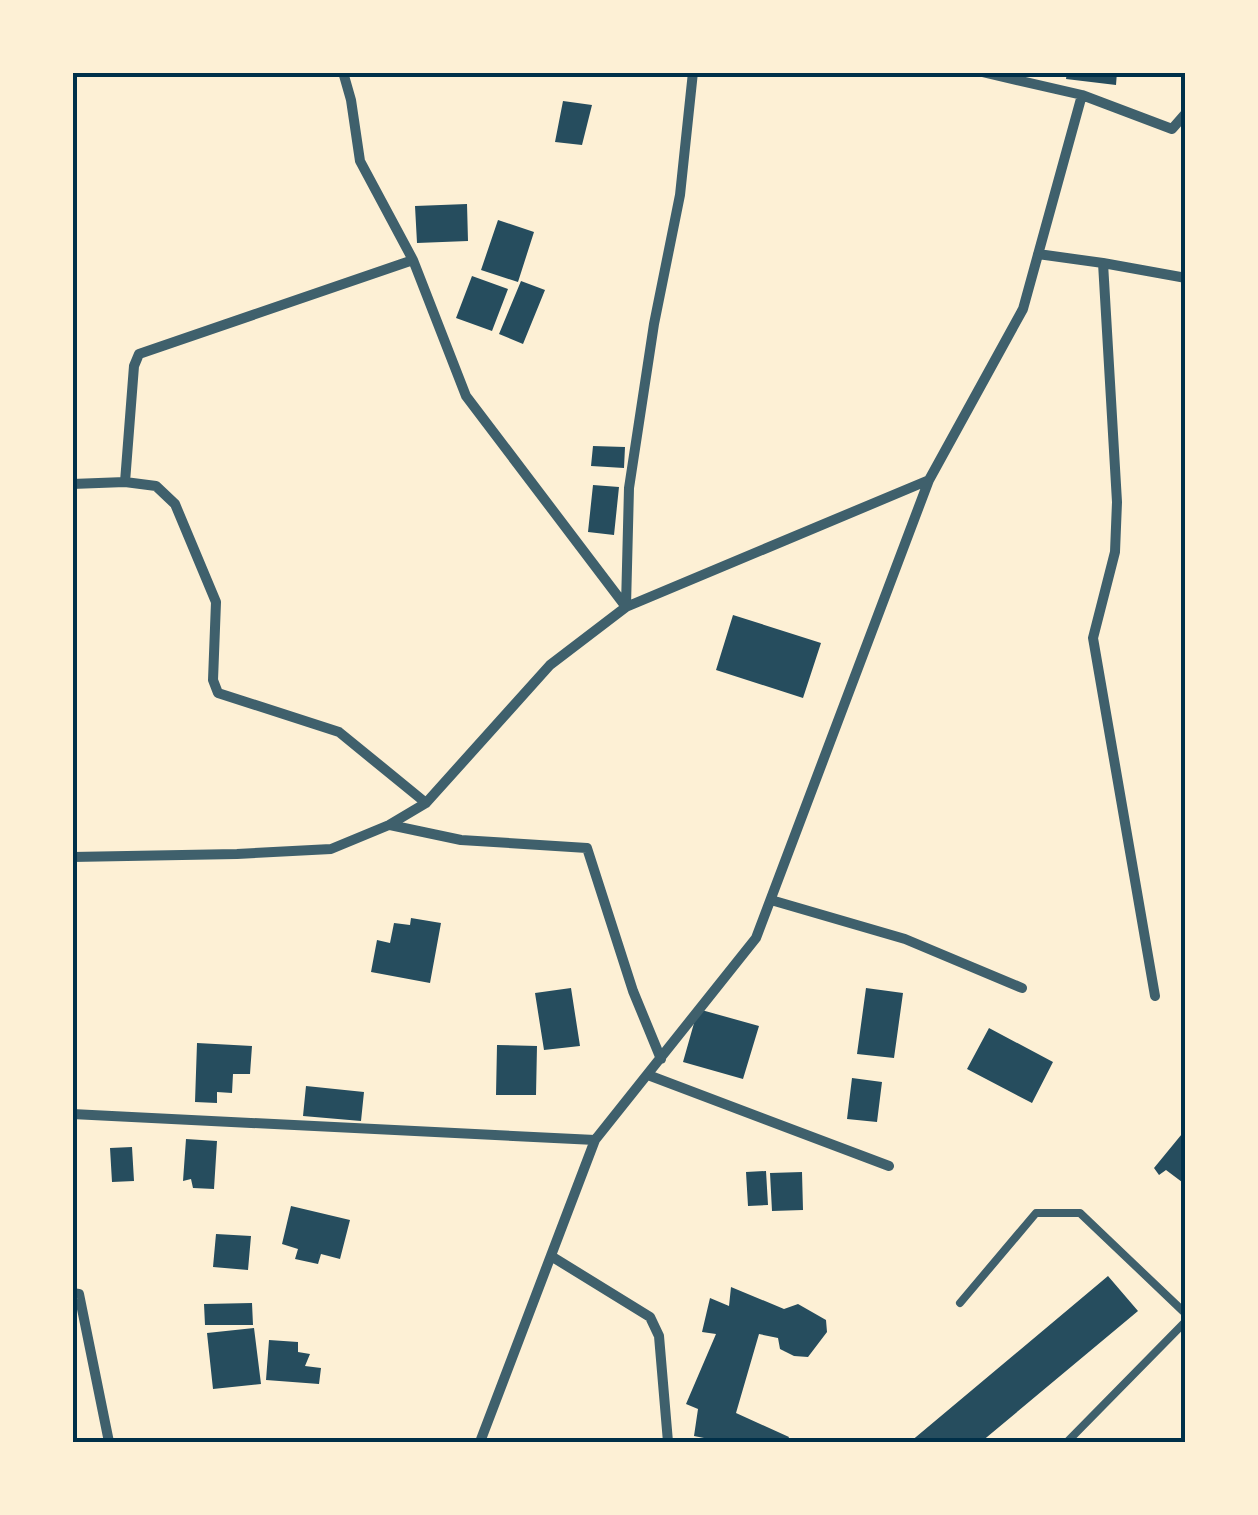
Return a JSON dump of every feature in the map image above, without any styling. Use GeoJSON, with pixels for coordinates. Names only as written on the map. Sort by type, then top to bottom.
{"type":"FeatureCollection","features":[{"type":"Feature","properties":{"kind":"street"},"geometry":{"type":"LineString","coordinates":[[344,72],[360,161],[413,260],[466,396],[626,608]]}},
{"type":"Feature","properties":{"kind":"street"},"geometry":{"type":"LineString","coordinates":[[626,608],[629,488],[654,324],[680,195],[694,72]]}},
{"type":"Feature","properties":{"kind":"street"},"geometry":{"type":"LineString","coordinates":[[982,72],[1082,95],[1172,128],[1186,113]]}},
{"type":"Feature","properties":{"kind":"street"},"geometry":{"type":"LineString","coordinates":[[480,1442],[595,1140],[756,938],[930,480],[1023,309],[1082,95]]}},
{"type":"Feature","properties":{"kind":"street"},"geometry":{"type":"LineString","coordinates":[[1038,254],[1186,278]]}},
{"type":"Feature","properties":{"kind":"street"},"geometry":{"type":"LineString","coordinates":[[124,482],[138,354],[413,260]]}},
{"type":"Feature","properties":{"kind":"street"},"geometry":{"type":"LineString","coordinates":[[1103,263],[1117,502],[1115,552],[1093,638],[1156,996]]}},
{"type":"Feature","properties":{"kind":"street"},"geometry":{"type":"LineString","coordinates":[[72,856],[331,849],[390,825],[426,802],[550,665],[626,608],[930,480]]}},
{"type":"Feature","properties":{"kind":"street"},"geometry":{"type":"LineString","coordinates":[[72,484],[124,482],[156,486],[176,504],[216,602],[213,680],[218,693],[339,732],[426,802]]}},
{"type":"Feature","properties":{"kind":"street"},"geometry":{"type":"LineString","coordinates":[[390,825],[460,840],[586,848],[660,1059]]}},
{"type":"Feature","properties":{"kind":"street"},"geometry":{"type":"LineString","coordinates":[[771,900],[905,938],[1022,988]]}},
{"type":"Feature","properties":{"kind":"street"},"geometry":{"type":"LineString","coordinates":[[648,1074],[889,1166]]}},
{"type":"Feature","properties":{"kind":"street"},"geometry":{"type":"LineString","coordinates":[[72,1114],[595,1140]]}},
{"type":"Feature","properties":{"kind":"street"},"geometry":{"type":"LineString","coordinates":[[551,1256],[650,1317],[659,1336],[668,1442]]}},
{"type":"Feature","properties":{"kind":"street"},"geometry":{"type":"LineString","coordinates":[[72,1293],[79,1294],[109,1442]]}},
{"type":"Feature","properties":{"kind":"lane"},"geometry":{"type":"LineString","coordinates":[[960,1303],[1036,1213],[1080,1214],[1186,1318],[1067,1442]]}},
{"type":"Feature","properties":{"kind":"building"},"geometry":{"type":"Polygon","coordinates":[[[1067,72],[1117,72],[1116,85],[1066,79],[1067,72]]]}},
{"type":"Feature","properties":{"kind":"building"},"geometry":{"type":"Polygon","coordinates":[[[563,101],[592,105],[582,145],[555,142],[563,101]]]}},
{"type":"Feature","properties":{"kind":"building"},"geometry":{"type":"Polygon","coordinates":[[[467,204],[468,241],[417,243],[415,206],[467,204]]]}},
{"type":"Feature","properties":{"kind":"building"},"geometry":{"type":"Polygon","coordinates":[[[498,220],[534,232],[518,282],[481,270],[498,220]]]}},
{"type":"Feature","properties":{"kind":"building"},"geometry":{"type":"Polygon","coordinates":[[[472,276],[508,289],[492,331],[456,318],[472,276]]]}},
{"type":"Feature","properties":{"kind":"building"},"geometry":{"type":"Polygon","coordinates":[[[521,281],[545,290],[523,344],[499,334],[521,281]]]}},
{"type":"Feature","properties":{"kind":"building"},"geometry":{"type":"Polygon","coordinates":[[[593,446],[625,447],[624,468],[591,466],[593,446]]]}},
{"type":"Feature","properties":{"kind":"building"},"geometry":{"type":"Polygon","coordinates":[[[593,485],[619,487],[614,535],[588,532],[593,485]]]}},
{"type":"Feature","properties":{"kind":"building"},"geometry":{"type":"Polygon","coordinates":[[[733,615],[821,643],[803,698],[716,670],[733,615]]]}},
{"type":"Feature","properties":{"kind":"building"},"geometry":{"type":"Polygon","coordinates":[[[411,918],[441,923],[430,983],[371,972],[377,940],[390,943],[394,923],[410,925],[411,918]]]}},
{"type":"Feature","properties":{"kind":"building"},"geometry":{"type":"Polygon","coordinates":[[[571,988],[580,1046],[544,1050],[535,993],[571,988]]]}},
{"type":"Feature","properties":{"kind":"building"},"geometry":{"type":"Polygon","coordinates":[[[866,988],[903,993],[894,1058],[857,1054],[866,988]]]}},
{"type":"Feature","properties":{"kind":"building"},"geometry":{"type":"Polygon","coordinates":[[[698,1009],[759,1026],[743,1079],[683,1062],[698,1009]]]}},
{"type":"Feature","properties":{"kind":"building"},"geometry":{"type":"Polygon","coordinates":[[[989,1028],[1053,1062],[1032,1103],[967,1069],[989,1028]]]}},
{"type":"Feature","properties":{"kind":"building"},"geometry":{"type":"Polygon","coordinates":[[[197,1043],[252,1046],[250,1074],[233,1074],[232,1093],[217,1092],[217,1103],[195,1102],[197,1043]]]}},
{"type":"Feature","properties":{"kind":"building"},"geometry":{"type":"Polygon","coordinates":[[[497,1045],[537,1046],[536,1095],[496,1095],[497,1045]]]}},
{"type":"Feature","properties":{"kind":"building"},"geometry":{"type":"Polygon","coordinates":[[[852,1078],[882,1082],[877,1122],[847,1119],[852,1078]]]}},
{"type":"Feature","properties":{"kind":"building"},"geometry":{"type":"Polygon","coordinates":[[[306,1086],[364,1092],[361,1121],[303,1116],[306,1086]]]}},
{"type":"Feature","properties":{"kind":"building"},"geometry":{"type":"Polygon","coordinates":[[[1186,1129],[1186,1185],[1166,1170],[1159,1175],[1154,1168],[1186,1129]]]}},
{"type":"Feature","properties":{"kind":"building"},"geometry":{"type":"Polygon","coordinates":[[[186,1139],[217,1141],[214,1189],[193,1188],[191,1179],[183,1181],[186,1139]]]}},
{"type":"Feature","properties":{"kind":"building"},"geometry":{"type":"Polygon","coordinates":[[[132,1147],[134,1181],[112,1182],[110,1148],[132,1147]]]}},
{"type":"Feature","properties":{"kind":"building"},"geometry":{"type":"Polygon","coordinates":[[[766,1171],[768,1205],[748,1206],[746,1172],[766,1171]]]}},
{"type":"Feature","properties":{"kind":"building"},"geometry":{"type":"Polygon","coordinates":[[[802,1172],[803,1210],[772,1211],[770,1173],[802,1172]]]}},
{"type":"Feature","properties":{"kind":"building"},"geometry":{"type":"Polygon","coordinates":[[[291,1206],[350,1220],[340,1259],[321,1254],[318,1264],[295,1259],[298,1249],[282,1244],[291,1206]]]}},
{"type":"Feature","properties":{"kind":"building"},"geometry":{"type":"Polygon","coordinates":[[[216,1234],[251,1236],[248,1270],[213,1267],[216,1234]]]}},
{"type":"Feature","properties":{"kind":"building"},"geometry":{"type":"Polygon","coordinates":[[[1108,1276],[1138,1311],[981,1442],[910,1442],[1108,1276]]]}},
{"type":"Feature","properties":{"kind":"building"},"geometry":{"type":"Polygon","coordinates":[[[731,1287],[784,1309],[798,1304],[826,1320],[827,1332],[808,1357],[794,1356],[780,1349],[778,1338],[759,1334],[736,1413],[789,1437],[787,1442],[708,1442],[709,1439],[694,1436],[698,1409],[686,1404],[716,1334],[702,1332],[710,1298],[729,1306],[731,1287]]]}},
{"type":"Feature","properties":{"kind":"building"},"geometry":{"type":"Polygon","coordinates":[[[252,1303],[253,1325],[205,1325],[204,1304],[252,1303]]]}},
{"type":"Feature","properties":{"kind":"building"},"geometry":{"type":"Polygon","coordinates":[[[254,1328],[261,1384],[213,1389],[207,1333],[254,1328]]]}},
{"type":"Feature","properties":{"kind":"building"},"geometry":{"type":"Polygon","coordinates":[[[269,1340],[298,1342],[298,1352],[310,1354],[305,1366],[321,1368],[319,1384],[266,1380],[269,1340]]]}}]}
